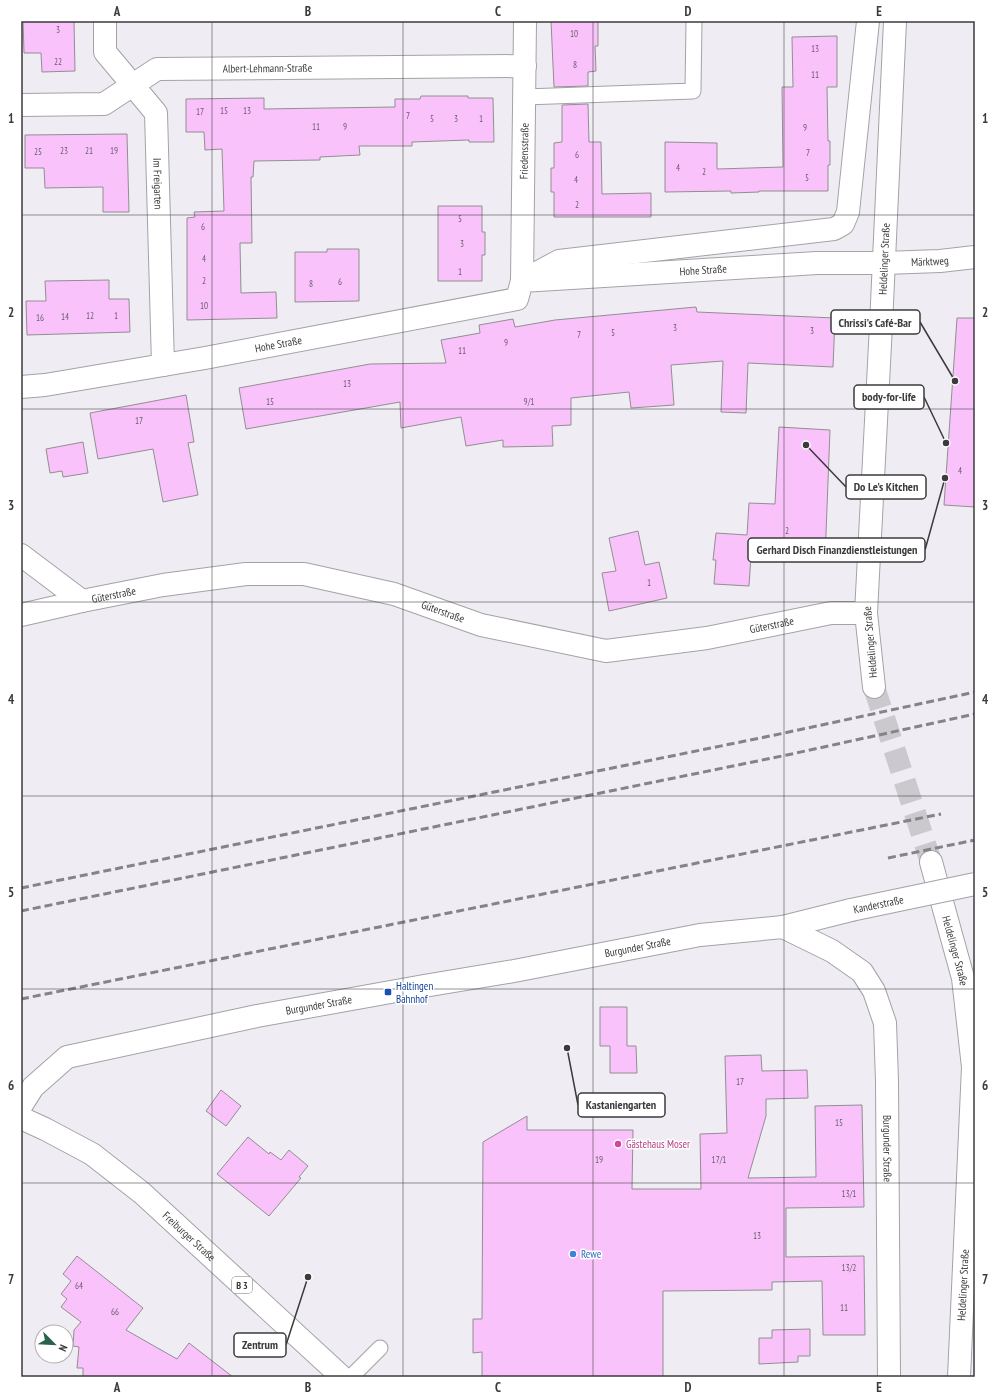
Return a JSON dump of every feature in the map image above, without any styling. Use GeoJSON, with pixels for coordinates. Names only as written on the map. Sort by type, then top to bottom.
{"type":"FeatureCollection","features":[{"type":"Feature","properties":{"kind":"street","name":"Im Freigarten"},"geometry":{"type":"LineString","coordinates":[[105,21],[105,52],[156,113],[162,365]]}},
{"type":"Feature","properties":{"kind":"street","name":"Friedensstraße"},"geometry":{"type":"LineString","coordinates":[[522,281],[525,21]]}},
{"type":"Feature","properties":{"kind":"street"},"geometry":{"type":"LineString","coordinates":[[522,281],[559,261],[834,229],[842,224],[848,212],[868,21]]}},
{"type":"Feature","properties":{"kind":"street","name":"Heldelinger Straße"},"geometry":{"type":"LineString","coordinates":[[874,687],[866,613],[895,21]]}},
{"type":"Feature","properties":{"kind":"street","name":"Albert-Lehmann-Straße"},"geometry":{"type":"LineString","coordinates":[[21,105],[104,104],[157,69],[525,66]]}},
{"type":"Feature","properties":{"kind":"street","name":"Märktweg"},"geometry":{"type":"LineString","coordinates":[[884,263],[940,261],[975,257]]}},
{"type":"Feature","properties":{"kind":"street","name":"Hohe Straße"},"geometry":{"type":"LineString","coordinates":[[21,387],[45,385],[162,365],[517,299],[522,281],[817,263],[884,263]]}},
{"type":"Feature","properties":{"kind":"street"},"geometry":{"type":"LineString","coordinates":[[21,555],[82,601]]}},
{"type":"Feature","properties":{"kind":"street","name":"Güterstraße"},"geometry":{"type":"LineString","coordinates":[[21,615],[163,585],[246,574],[304,574],[394,594],[481,625],[606,651],[707,638],[831,613],[866,613]]}},
{"type":"Feature","properties":{"kind":"street","name":"Heldelinger Straße"},"geometry":{"type":"LineString","coordinates":[[931,862],[963,978],[973,1067],[959,1377]]}},
{"type":"Feature","properties":{"kind":"street","name":"Kanderstraße"},"geometry":{"type":"LineString","coordinates":[[784,927],[850,910],[975,884]]}},
{"type":"Feature","properties":{"kind":"street","name":"Burgunder Straße"},"geometry":{"type":"LineString","coordinates":[[21,1106],[33,1087],[67,1057],[258,1016],[424,986],[514,972],[700,935],[784,927],[832,951],[862,972],[874,991],[885,1024],[887,1089],[889,1377]]}},
{"type":"Feature","properties":{"kind":"street","name":"Freiburger Straße"},"geometry":{"type":"LineString","coordinates":[[21,1118],[92,1154],[142,1193],[342,1377]]}},
{"type":"Feature","properties":{"kind":"lane"},"geometry":{"type":"LineString","coordinates":[[525,97],[693,91],[694,21]]}},
{"type":"Feature","properties":{"kind":"lane"},"geometry":{"type":"LineString","coordinates":[[351,1377],[380,1348]]}},
{"type":"Feature","properties":{"kind":"building"},"geometry":{"type":"Polygon","coordinates":[[[23,21],[74,21],[75,71],[42,72],[41,53],[24,53],[23,21]]]}},
{"type":"Feature","properties":{"kind":"building"},"geometry":{"type":"Polygon","coordinates":[[[551,21],[598,21],[598,46],[595,46],[596,71],[588,72],[588,86],[554,87],[551,21]]]}},
{"type":"Feature","properties":{"kind":"building"},"geometry":{"type":"Polygon","coordinates":[[[837,36],[837,87],[827,87],[828,141],[830,141],[828,191],[759,191],[731,193],[731,191],[665,192],[665,142],[717,143],[717,169],[783,167],[782,87],[793,87],[792,37],[837,36]]]}},
{"type":"Feature","properties":{"kind":"building"},"geometry":{"type":"Polygon","coordinates":[[[421,96],[468,96],[468,98],[493,98],[494,142],[469,142],[469,140],[412,142],[412,146],[359,146],[360,155],[320,157],[320,160],[254,161],[253,177],[251,177],[252,243],[240,243],[241,293],[276,292],[277,318],[187,320],[187,218],[195,217],[194,212],[224,211],[222,149],[205,150],[204,132],[186,132],[186,99],[264,98],[264,109],[395,107],[395,99],[420,99],[421,96]]]}},
{"type":"Feature","properties":{"kind":"building"},"geometry":{"type":"Polygon","coordinates":[[[588,104],[589,142],[601,142],[602,194],[651,193],[651,217],[554,217],[554,192],[551,192],[551,168],[554,168],[554,143],[562,142],[562,105],[588,104]]]}},
{"type":"Feature","properties":{"kind":"building"},"geometry":{"type":"Polygon","coordinates":[[[127,134],[129,212],[103,212],[103,187],[45,188],[44,168],[25,168],[25,135],[127,134]]]}},
{"type":"Feature","properties":{"kind":"building"},"geometry":{"type":"Polygon","coordinates":[[[438,206],[482,206],[482,232],[485,232],[485,255],[482,255],[482,281],[438,281],[438,206]]]}},
{"type":"Feature","properties":{"kind":"building"},"geometry":{"type":"Polygon","coordinates":[[[327,249],[359,249],[359,301],[295,302],[295,252],[327,252],[327,249]]]}},
{"type":"Feature","properties":{"kind":"building"},"geometry":{"type":"Polygon","coordinates":[[[109,280],[109,299],[129,299],[130,332],[27,335],[26,301],[46,301],[45,281],[109,280]]]}},
{"type":"Feature","properties":{"kind":"building"},"geometry":{"type":"Polygon","coordinates":[[[696,307],[697,312],[835,318],[833,367],[748,363],[746,413],[721,412],[723,361],[671,365],[674,405],[631,408],[629,392],[571,398],[571,425],[552,426],[553,446],[503,447],[503,440],[466,446],[461,417],[401,428],[400,402],[246,429],[239,388],[370,364],[446,363],[441,340],[480,333],[479,325],[513,319],[515,327],[555,320],[696,307]]]}},
{"type":"Feature","properties":{"kind":"building"},"geometry":{"type":"Polygon","coordinates":[[[957,318],[975,318],[975,507],[944,505],[957,318]]]}},
{"type":"Feature","properties":{"kind":"building"},"geometry":{"type":"Polygon","coordinates":[[[186,395],[194,442],[188,443],[198,495],[163,502],[153,449],[98,459],[90,413],[186,395]]]}},
{"type":"Feature","properties":{"kind":"building"},"geometry":{"type":"Polygon","coordinates":[[[779,427],[830,430],[825,560],[751,556],[749,586],[714,584],[716,560],[713,560],[716,533],[747,535],[749,503],[775,504],[779,427]]]}},
{"type":"Feature","properties":{"kind":"building"},"geometry":{"type":"Polygon","coordinates":[[[83,442],[88,473],[63,477],[62,471],[50,473],[46,449],[83,442]]]}},
{"type":"Feature","properties":{"kind":"building"},"geometry":{"type":"Polygon","coordinates":[[[638,531],[645,565],[659,562],[667,598],[609,611],[602,573],[616,571],[609,538],[638,531]]]}},
{"type":"Feature","properties":{"kind":"building"},"geometry":{"type":"Polygon","coordinates":[[[600,1007],[627,1007],[627,1046],[636,1046],[637,1073],[610,1073],[610,1046],[600,1046],[600,1007]]]}},
{"type":"Feature","properties":{"kind":"building"},"geometry":{"type":"Polygon","coordinates":[[[761,1055],[762,1071],[807,1070],[808,1098],[766,1099],[766,1116],[748,1178],[816,1177],[815,1106],[862,1105],[864,1207],[786,1208],[786,1257],[864,1256],[865,1335],[823,1335],[822,1281],[772,1282],[772,1290],[663,1291],[663,1377],[482,1377],[482,1352],[473,1353],[473,1319],[482,1319],[483,1142],[527,1116],[527,1130],[633,1130],[632,1189],[701,1189],[700,1134],[727,1133],[725,1056],[761,1055]]]}},
{"type":"Feature","properties":{"kind":"building"},"geometry":{"type":"Polygon","coordinates":[[[221,1090],[241,1106],[226,1126],[206,1111],[221,1090]]]}},
{"type":"Feature","properties":{"kind":"building"},"geometry":{"type":"Polygon","coordinates":[[[248,1137],[269,1154],[270,1152],[281,1160],[289,1150],[308,1166],[299,1177],[301,1178],[269,1216],[217,1174],[248,1137]]]}},
{"type":"Feature","properties":{"kind":"building"},"geometry":{"type":"Polygon","coordinates":[[[77,1256],[143,1308],[126,1330],[177,1359],[189,1343],[233,1377],[83,1377],[83,1368],[77,1368],[79,1347],[74,1346],[74,1330],[81,1322],[61,1307],[67,1299],[61,1294],[71,1281],[63,1274],[77,1256]]]}},
{"type":"Feature","properties":{"kind":"building"},"geometry":{"type":"Polygon","coordinates":[[[810,1329],[810,1356],[798,1356],[798,1362],[759,1364],[759,1338],[772,1338],[772,1330],[810,1329]]]}},
{"type":"Feature","properties":{"kind":"tunnel"},"geometry":{"type":"LineString","coordinates":[[874,687],[931,862]]}},
{"type":"Feature","properties":{"kind":"railway"},"geometry":{"type":"LineString","coordinates":[[21,888],[775,735],[975,692]]}},
{"type":"Feature","properties":{"kind":"railway"},"geometry":{"type":"LineString","coordinates":[[21,911],[787,755],[975,714]]}},
{"type":"Feature","properties":{"kind":"railway"},"geometry":{"type":"LineString","coordinates":[[21,999],[941,814]]}},
{"type":"Feature","properties":{"kind":"railway"},"geometry":{"type":"LineString","coordinates":[[888,858],[975,840]]}},
{"type":"Feature","properties":{"kind":"place","name":"Chrissi's Café-Bar"},"geometry":{"type":"Point","coordinates":[955,381]}},
{"type":"Feature","properties":{"kind":"place","name":"body-for-life"},"geometry":{"type":"Point","coordinates":[946,443]}},
{"type":"Feature","properties":{"kind":"place","name":"Do Le's Kitchen"},"geometry":{"type":"Point","coordinates":[806,445]}},
{"type":"Feature","properties":{"kind":"place","name":"Gerhard Disch Finanzdienstleistungen"},"geometry":{"type":"Point","coordinates":[945,478]}},
{"type":"Feature","properties":{"kind":"place","name":"Haltingen Bahnhof"},"geometry":{"type":"Point","coordinates":[388,992]}},
{"type":"Feature","properties":{"kind":"place","name":"Kastaniengarten"},"geometry":{"type":"Point","coordinates":[567,1048]}},
{"type":"Feature","properties":{"kind":"place","name":"Gästehaus Moser"},"geometry":{"type":"Point","coordinates":[618,1144]}},
{"type":"Feature","properties":{"kind":"place","name":"Rewe"},"geometry":{"type":"Point","coordinates":[573,1254]}},
{"type":"Feature","properties":{"kind":"place","name":"Zentrum"},"geometry":{"type":"Point","coordinates":[308,1277]}}]}
